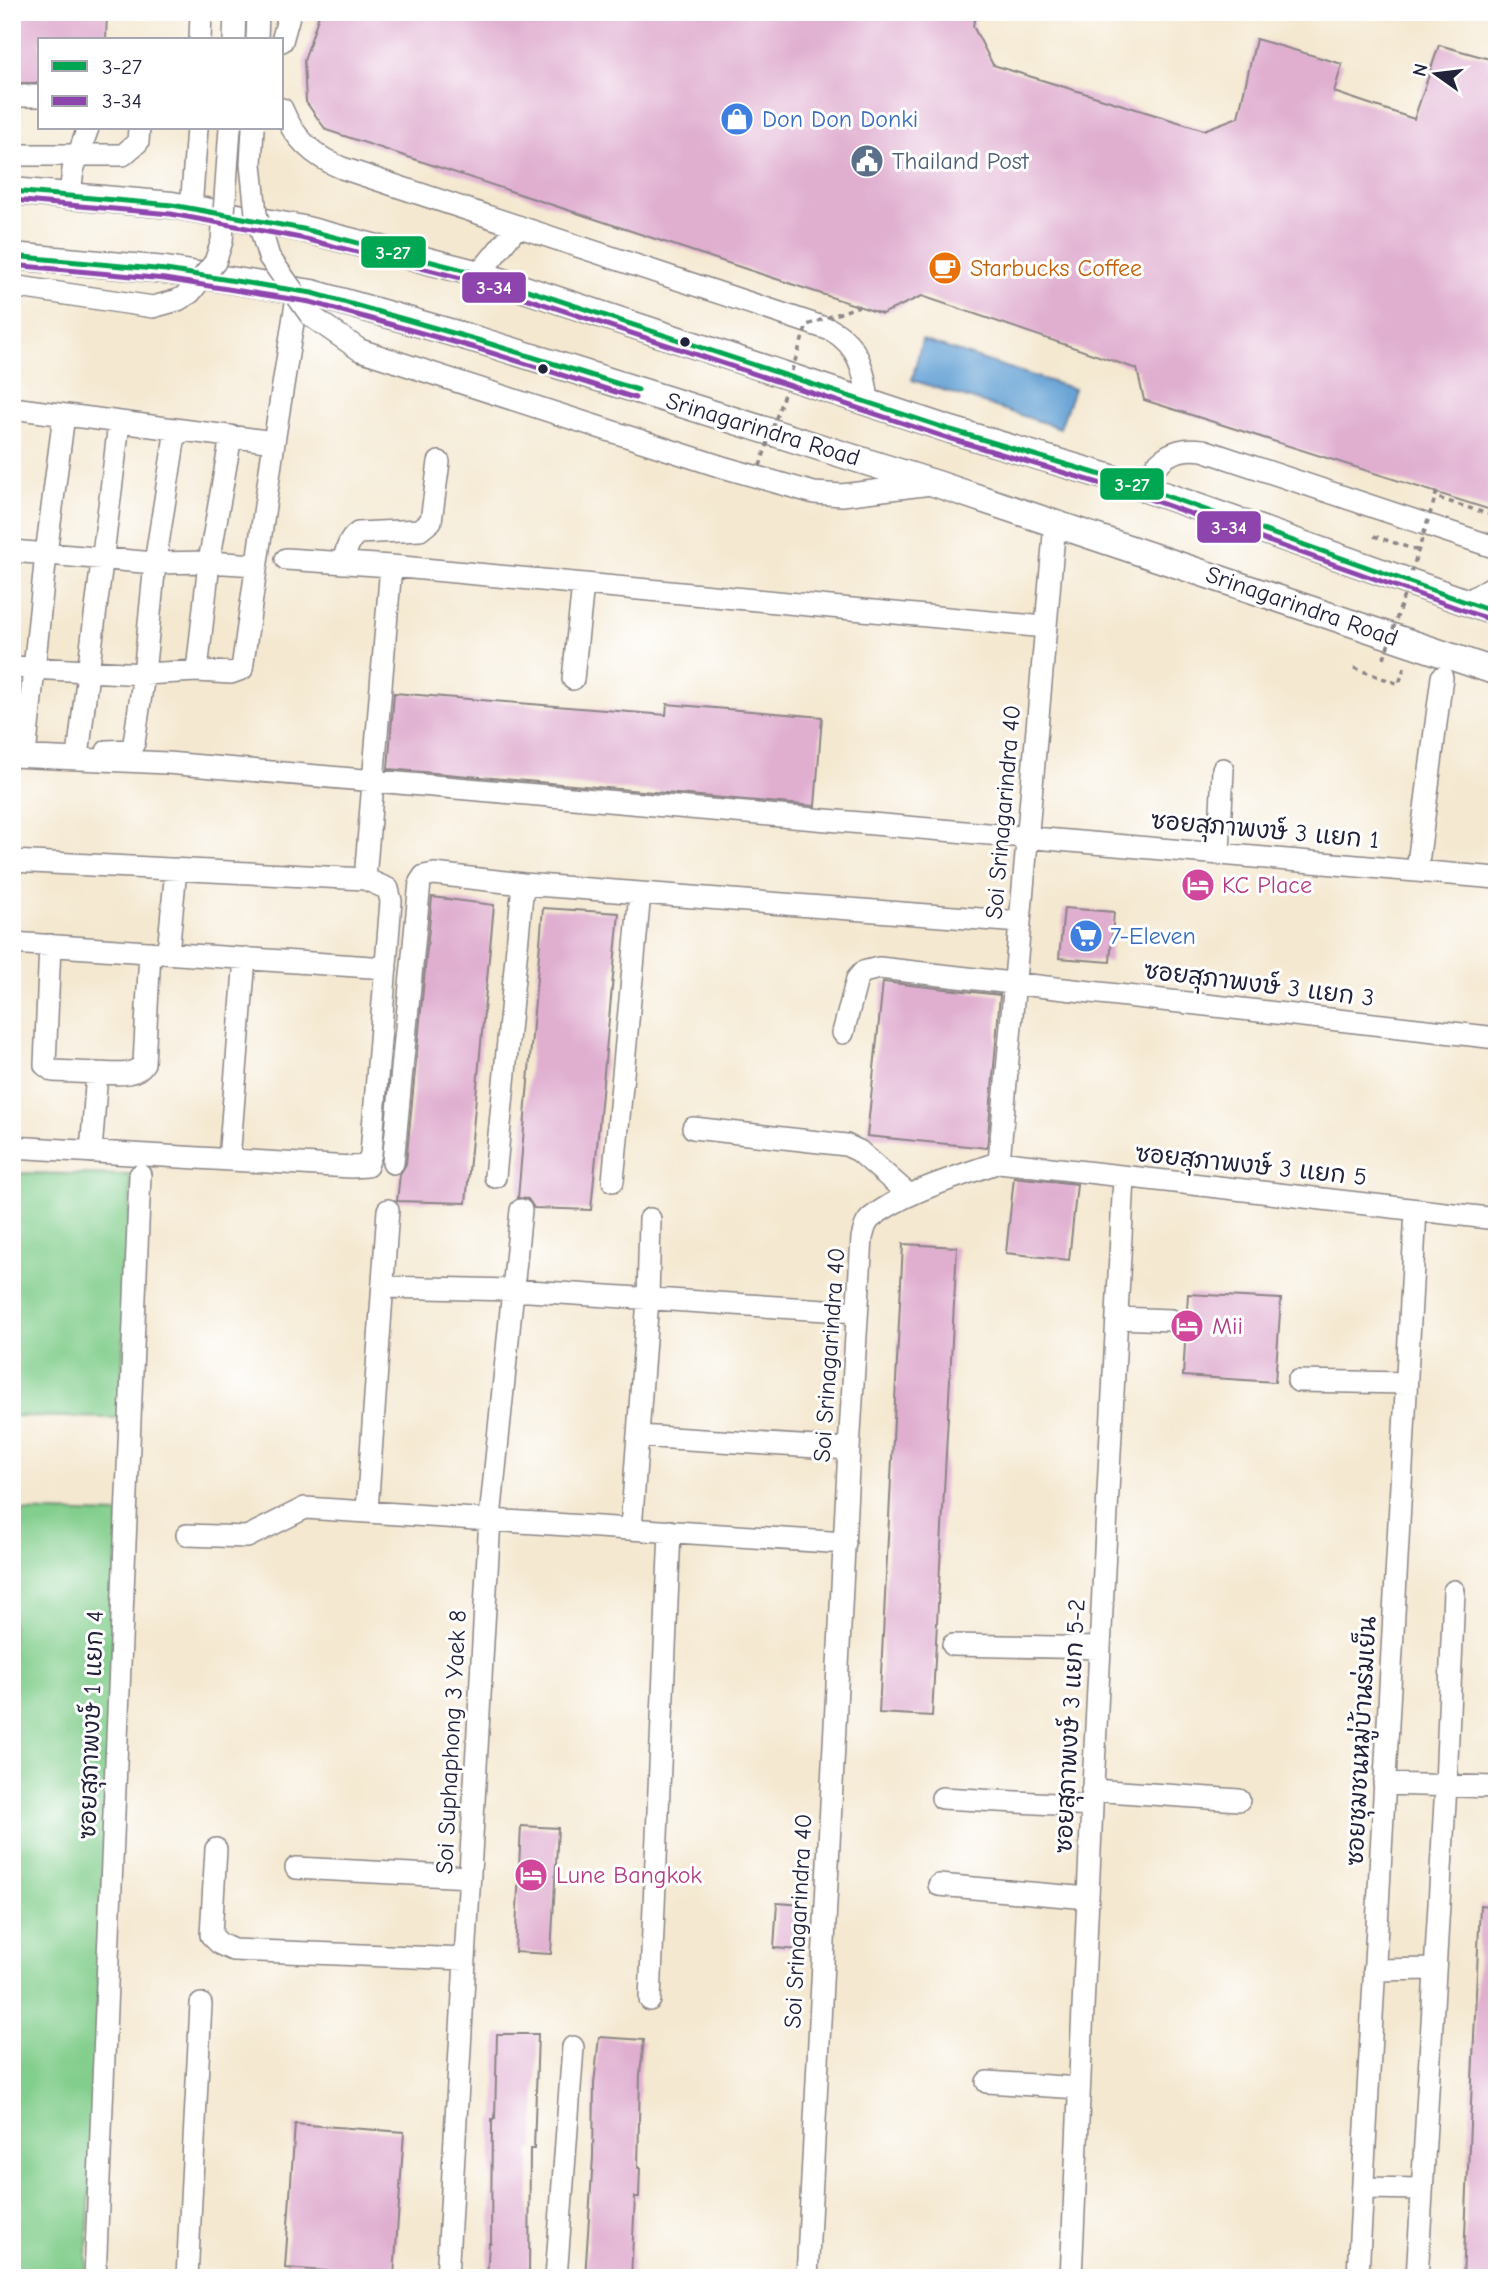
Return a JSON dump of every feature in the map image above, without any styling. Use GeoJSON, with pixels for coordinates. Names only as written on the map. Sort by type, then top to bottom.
{"type":"FeatureCollection","features":[{"type":"Feature","properties":{"kind":"main road"},"geometry":{"type":"LineString","coordinates":[[12,191],[71,194],[191,209],[303,229],[479,274],[951,430],[1138,486],[1497,613]]}},
{"type":"Feature","properties":{"kind":"main road","name":"Srinagarindra Road"},"geometry":{"type":"LineString","coordinates":[[12,256],[166,270],[298,291],[481,341],[937,484],[1497,672]]}},
{"type":"Feature","properties":{"kind":"street"},"geometry":{"type":"LineString","coordinates":[[200,38],[201,12]]}},
{"type":"Feature","properties":{"kind":"street"},"geometry":{"type":"LineString","coordinates":[[234,38],[235,12]]}},
{"type":"Feature","properties":{"kind":"street"},"geometry":{"type":"LineString","coordinates":[[257,38],[258,12]]}},
{"type":"Feature","properties":{"kind":"street"},"geometry":{"type":"LineString","coordinates":[[283,38],[290,12]]}},
{"type":"Feature","properties":{"kind":"street"},"geometry":{"type":"LineString","coordinates":[[12,96],[38,96]]}},
{"type":"Feature","properties":{"kind":"street"},"geometry":{"type":"LineString","coordinates":[[284,112],[301,142],[324,160],[378,181],[831,330],[859,357],[866,375],[868,402]]}},
{"type":"Feature","properties":{"kind":"street"},"geometry":{"type":"LineString","coordinates":[[71,194],[73,170],[87,130]]}},
{"type":"Feature","properties":{"kind":"street"},"geometry":{"type":"LineString","coordinates":[[12,155],[123,155],[138,142],[139,130]]}},
{"type":"Feature","properties":{"kind":"street"},"geometry":{"type":"LineString","coordinates":[[191,209],[197,130]]}},
{"type":"Feature","properties":{"kind":"street"},"geometry":{"type":"LineString","coordinates":[[12,286],[153,307],[178,300],[190,293],[215,262],[222,241],[230,130]]}},
{"type":"Feature","properties":{"kind":"street"},"geometry":{"type":"LineString","coordinates":[[253,130],[251,164],[256,214],[269,257],[311,316],[360,350],[719,466],[814,493],[842,495],[937,484]]}},
{"type":"Feature","properties":{"kind":"street"},"geometry":{"type":"LineString","coordinates":[[479,274],[518,226]]}},
{"type":"Feature","properties":{"kind":"street"},"geometry":{"type":"LineString","coordinates":[[12,667],[144,674],[197,671],[231,673],[242,669],[298,291]]}},
{"type":"Feature","properties":{"kind":"street"},"geometry":{"type":"LineString","coordinates":[[12,408],[274,442]]}},
{"type":"Feature","properties":{"kind":"street"},"geometry":{"type":"LineString","coordinates":[[64,415],[34,668],[17,749],[124,752],[130,750],[134,743],[155,564],[176,429]]}},
{"type":"Feature","properties":{"kind":"street"},"geometry":{"type":"LineString","coordinates":[[79,749],[119,422]]}},
{"type":"Feature","properties":{"kind":"street"},"geometry":{"type":"LineString","coordinates":[[197,671],[209,562],[231,436]]}},
{"type":"Feature","properties":{"kind":"street"},"geometry":{"type":"LineString","coordinates":[[1138,486],[1170,453],[1188,449],[1203,450],[1497,548]]}},
{"type":"Feature","properties":{"kind":"street"},"geometry":{"type":"LineString","coordinates":[[343,563],[348,544],[358,533],[420,530],[428,526],[431,522],[439,462]]}},
{"type":"Feature","properties":{"kind":"street","name":"Soi Srinagarindra 40"},"geometry":{"type":"LineString","coordinates":[[807,2278],[862,1238],[865,1225],[871,1218],[909,1195],[999,1162],[1055,523]]}},
{"type":"Feature","properties":{"kind":"street"},"geometry":{"type":"LineString","coordinates":[[12,551],[155,564],[209,562],[256,565]]}},
{"type":"Feature","properties":{"kind":"street"},"geometry":{"type":"LineString","coordinates":[[286,559],[391,566],[1045,627]]}},
{"type":"Feature","properties":{"kind":"street"},"geometry":{"type":"LineString","coordinates":[[365,879],[391,566]]}},
{"type":"Feature","properties":{"kind":"street"},"geometry":{"type":"LineString","coordinates":[[573,679],[583,584]]}},
{"type":"Feature","properties":{"kind":"street"},"geometry":{"type":"LineString","coordinates":[[1467,602],[1497,584]]}},
{"type":"Feature","properties":{"kind":"street"},"geometry":{"type":"LineString","coordinates":[[1417,870],[1442,677]]}},
{"type":"Feature","properties":{"kind":"street","name":"ซอยสุภาพงษ์ 3 แยก 1"},"geometry":{"type":"LineString","coordinates":[[17,749],[1497,878]]}},
{"type":"Feature","properties":{"kind":"street"},"geometry":{"type":"LineString","coordinates":[[1219,853],[1223,769]]}},
{"type":"Feature","properties":{"kind":"street"},"geometry":{"type":"LineString","coordinates":[[12,861],[365,879],[385,887],[391,896],[371,1154],[367,1166],[12,1147]]}},
{"type":"Feature","properties":{"kind":"street"},"geometry":{"type":"LineString","coordinates":[[50,945],[45,1065],[56,1071],[97,1073],[130,1073],[143,1066],[159,952],[176,869]]}},
{"type":"Feature","properties":{"kind":"street"},"geometry":{"type":"LineString","coordinates":[[393,1163],[419,882],[424,876],[434,874],[523,884],[1020,922]]}},
{"type":"Feature","properties":{"kind":"street"},"geometry":{"type":"LineString","coordinates":[[495,1177],[523,884]]}},
{"type":"Feature","properties":{"kind":"street"},"geometry":{"type":"LineString","coordinates":[[612,1181],[640,893]]}},
{"type":"Feature","properties":{"kind":"street"},"geometry":{"type":"LineString","coordinates":[[12,943],[386,968]]}},
{"type":"Feature","properties":{"kind":"street"},"geometry":{"type":"LineString","coordinates":[[229,1160],[245,958]]}},
{"type":"Feature","properties":{"kind":"street","name":"ซอยสุภาพงษ์ 3 แยก 3"},"geometry":{"type":"LineString","coordinates":[[843,1033],[853,986],[863,972],[880,968],[1497,1038]]}},
{"type":"Feature","properties":{"kind":"street"},"geometry":{"type":"LineString","coordinates":[[91,1152],[97,1073]]}},
{"type":"Feature","properties":{"kind":"street"},"geometry":{"type":"LineString","coordinates":[[694,1128],[846,1145],[859,1151],[909,1195]]}},
{"type":"Feature","properties":{"kind":"street","name":"ซอยสุภาพงษ์ 3 แยก 5"},"geometry":{"type":"LineString","coordinates":[[999,1162],[1497,1219]]}},
{"type":"Feature","properties":{"kind":"street","name":"ซอยสุภาพงษ์ 1 แยก 4"},"geometry":{"type":"LineString","coordinates":[[94,2278],[140,1175]]}},
{"type":"Feature","properties":{"kind":"street","name":"ซอยสุภาพงษ์ 3 แยก 5-2"},"geometry":{"type":"LineString","coordinates":[[1071,2278],[1092,1798],[1124,1177]]}},
{"type":"Feature","properties":{"kind":"street"},"geometry":{"type":"LineString","coordinates":[[368,1511],[388,1210]]}},
{"type":"Feature","properties":{"kind":"street","name":"Soi Suphaphong 3 Yaek 8"},"geometry":{"type":"LineString","coordinates":[[447,2278],[490,1519],[521,1210]]}},
{"type":"Feature","properties":{"kind":"street","name":"ซอยชุมชนหมู่บ้านร่มเย็น"},"geometry":{"type":"LineString","coordinates":[[1358,2274],[1416,1210]]}},
{"type":"Feature","properties":{"kind":"street"},"geometry":{"type":"LineString","coordinates":[[631,1529],[648,1299],[650,1219]]}},
{"type":"Feature","properties":{"kind":"street"},"geometry":{"type":"LineString","coordinates":[[383,1287],[513,1290],[857,1312]]}},
{"type":"Feature","properties":{"kind":"street"},"geometry":{"type":"LineString","coordinates":[[1117,1318],[1171,1320]]}},
{"type":"Feature","properties":{"kind":"street"},"geometry":{"type":"LineString","coordinates":[[1298,1381],[1406,1383]]}},
{"type":"Feature","properties":{"kind":"street"},"geometry":{"type":"LineString","coordinates":[[638,1436],[849,1449]]}},
{"type":"Feature","properties":{"kind":"street"},"geometry":{"type":"LineString","coordinates":[[187,1535],[247,1537],[305,1508],[845,1543]]}},
{"type":"Feature","properties":{"kind":"street"},"geometry":{"type":"LineString","coordinates":[[650,2000],[670,1531]]}},
{"type":"Feature","properties":{"kind":"street"},"geometry":{"type":"LineString","coordinates":[[1417,2278],[1446,1785],[1454,1591]]}},
{"type":"Feature","properties":{"kind":"street"},"geometry":{"type":"LineString","coordinates":[[953,1645],[1100,1648]]}},
{"type":"Feature","properties":{"kind":"street"},"geometry":{"type":"LineString","coordinates":[[1384,1784],[1497,1787]]}},
{"type":"Feature","properties":{"kind":"street"},"geometry":{"type":"LineString","coordinates":[[942,1798],[1239,1800]]}},
{"type":"Feature","properties":{"kind":"street"},"geometry":{"type":"LineString","coordinates":[[216,1849],[211,1935],[226,1947],[233,1950],[465,1959]]}},
{"type":"Feature","properties":{"kind":"street"},"geometry":{"type":"LineString","coordinates":[[296,1868],[470,1877]]}},
{"type":"Feature","properties":{"kind":"street"},"geometry":{"type":"LineString","coordinates":[[939,1885],[1088,1898]]}},
{"type":"Feature","properties":{"kind":"street"},"geometry":{"type":"LineString","coordinates":[[1374,1970],[1435,1969]]}},
{"type":"Feature","properties":{"kind":"street"},"geometry":{"type":"LineString","coordinates":[[187,2278],[201,2004]]}},
{"type":"Feature","properties":{"kind":"street"},"geometry":{"type":"LineString","coordinates":[[556,2278],[573,2047]]}},
{"type":"Feature","properties":{"kind":"street"},"geometry":{"type":"LineString","coordinates":[[987,2082],[1079,2088]]}},
{"type":"Feature","properties":{"kind":"street"},"geometry":{"type":"LineString","coordinates":[[1363,2188],[1422,2189]]}},
{"type":"Feature","properties":{"kind":"path"},"geometry":{"type":"LineString","coordinates":[[760,466],[807,325],[859,306]]}},
{"type":"Feature","properties":{"kind":"path"},"geometry":{"type":"LineString","coordinates":[[1384,658],[1436,495],[1497,517]]}},
{"type":"Feature","properties":{"kind":"path"},"geometry":{"type":"LineString","coordinates":[[1374,536],[1419,551]]}},
{"type":"Feature","properties":{"kind":"path"},"geometry":{"type":"LineString","coordinates":[[1354,668],[1399,684],[1402,674]]}},
{"type":"Feature","properties":{"kind":"green space"},"geometry":{"type":"Polygon","coordinates":[[[12,1173],[131,1175],[120,1418],[12,1416],[12,1173]]]}},
{"type":"Feature","properties":{"kind":"green space"},"geometry":{"type":"Polygon","coordinates":[[[12,1511],[119,1514],[86,2278],[12,2278],[12,1511]]]}},
{"type":"Feature","properties":{"kind":"water"},"geometry":{"type":"Polygon","coordinates":[[[922,340],[1074,389],[1060,428],[912,380],[922,340]]]}},
{"type":"Feature","properties":{"kind":"building"},"geometry":{"type":"Polygon","coordinates":[[[107,12],[106,38],[38,38],[38,83],[12,83],[12,13],[107,12]]]}},
{"type":"Feature","properties":{"kind":"building"},"geometry":{"type":"Polygon","coordinates":[[[320,12],[976,12],[973,26],[993,65],[1204,130],[1238,117],[1256,39],[1342,64],[1334,92],[1414,119],[1439,45],[1497,61],[1497,512],[1144,400],[1137,369],[922,296],[882,314],[326,130],[306,102],[304,61],[320,12]]]}},
{"type":"Feature","properties":{"kind":"building"},"geometry":{"type":"Polygon","coordinates":[[[394,693],[666,715],[667,704],[822,717],[815,806],[388,769],[394,693]]]}},
{"type":"Feature","properties":{"kind":"building"},"geometry":{"type":"Polygon","coordinates":[[[432,897],[494,905],[466,1203],[397,1201],[400,1174],[406,1164],[432,897]]]}},
{"type":"Feature","properties":{"kind":"building"},"geometry":{"type":"Polygon","coordinates":[[[543,908],[619,913],[591,1210],[534,1208],[528,1199],[518,1198],[543,908]]]}},
{"type":"Feature","properties":{"kind":"building"},"geometry":{"type":"Polygon","coordinates":[[[1064,908],[1114,912],[1110,962],[1059,958],[1064,908]]]}},
{"type":"Feature","properties":{"kind":"building"},"geometry":{"type":"Polygon","coordinates":[[[883,982],[1000,995],[987,1148],[867,1136],[883,982]]]}},
{"type":"Feature","properties":{"kind":"building"},"geometry":{"type":"Polygon","coordinates":[[[1014,1177],[1077,1184],[1069,1260],[1006,1253],[1014,1177]]]}},
{"type":"Feature","properties":{"kind":"building"},"geometry":{"type":"Polygon","coordinates":[[[903,1244],[957,1247],[932,1716],[879,1713],[903,1244]]]}},
{"type":"Feature","properties":{"kind":"building"},"geometry":{"type":"Polygon","coordinates":[[[1188,1294],[1281,1299],[1275,1382],[1183,1376],[1188,1294]]]}},
{"type":"Feature","properties":{"kind":"building"},"geometry":{"type":"Polygon","coordinates":[[[521,1826],[558,1828],[551,1954],[515,1952],[521,1826]]]}},
{"type":"Feature","properties":{"kind":"building"},"geometry":{"type":"Polygon","coordinates":[[[777,1903],[804,1905],[801,1950],[774,1948],[777,1903]]]}},
{"type":"Feature","properties":{"kind":"building"},"geometry":{"type":"Polygon","coordinates":[[[1480,1905],[1497,1907],[1497,2278],[1463,2278],[1480,1905]]]}},
{"type":"Feature","properties":{"kind":"building"},"geometry":{"type":"Polygon","coordinates":[[[497,2034],[538,2034],[534,2149],[530,2149],[529,2278],[487,2278],[491,2243],[492,2119],[495,2119],[497,2034]]]}},
{"type":"Feature","properties":{"kind":"building"},"geometry":{"type":"Polygon","coordinates":[[[599,2037],[644,2040],[640,2074],[639,2197],[635,2197],[631,2278],[585,2278],[593,2157],[594,2084],[599,2037]]]}},
{"type":"Feature","properties":{"kind":"building"},"geometry":{"type":"Polygon","coordinates":[[[295,2124],[404,2132],[394,2276],[285,2268],[295,2124]]]}},
{"type":"Feature","properties":{"kind":"transit line","name":"3-27"},"geometry":{"type":"LineString","coordinates":[[12,191],[172,205],[303,229],[479,274],[951,430],[1138,486],[1497,613]]}},
{"type":"Feature","properties":{"kind":"transit line","name":"3-34"},"geometry":{"type":"LineString","coordinates":[[12,200],[171,214],[301,238],[477,282],[948,438],[1135,494],[1494,621]]}},
{"type":"Feature","properties":{"kind":"transit line","name":"3-27"},"geometry":{"type":"LineString","coordinates":[[12,256],[166,270],[312,293],[481,341],[638,390]]}},
{"type":"Feature","properties":{"kind":"transit line","name":"3-34"},"geometry":{"type":"LineString","coordinates":[[12,265],[165,279],[310,302],[479,349],[635,398]]}},
{"type":"Feature","properties":{"kind":"place","name":"Don Don Donki"},"geometry":{"type":"Point","coordinates":[737,119]}},
{"type":"Feature","properties":{"kind":"place","name":"Thailand Post"},"geometry":{"type":"Point","coordinates":[867,161]}},
{"type":"Feature","properties":{"kind":"place","name":"Starbucks Coffee"},"geometry":{"type":"Point","coordinates":[945,268]}},
{"type":"Feature","properties":{"kind":"place","name":"KC Place"},"geometry":{"type":"Point","coordinates":[1198,885]}},
{"type":"Feature","properties":{"kind":"place","name":"7-Eleven"},"geometry":{"type":"Point","coordinates":[1086,936]}},
{"type":"Feature","properties":{"kind":"place","name":"Mii"},"geometry":{"type":"Point","coordinates":[1187,1326]}},
{"type":"Feature","properties":{"kind":"place","name":"Lune Bangkok"},"geometry":{"type":"Point","coordinates":[531,1875]}}]}
